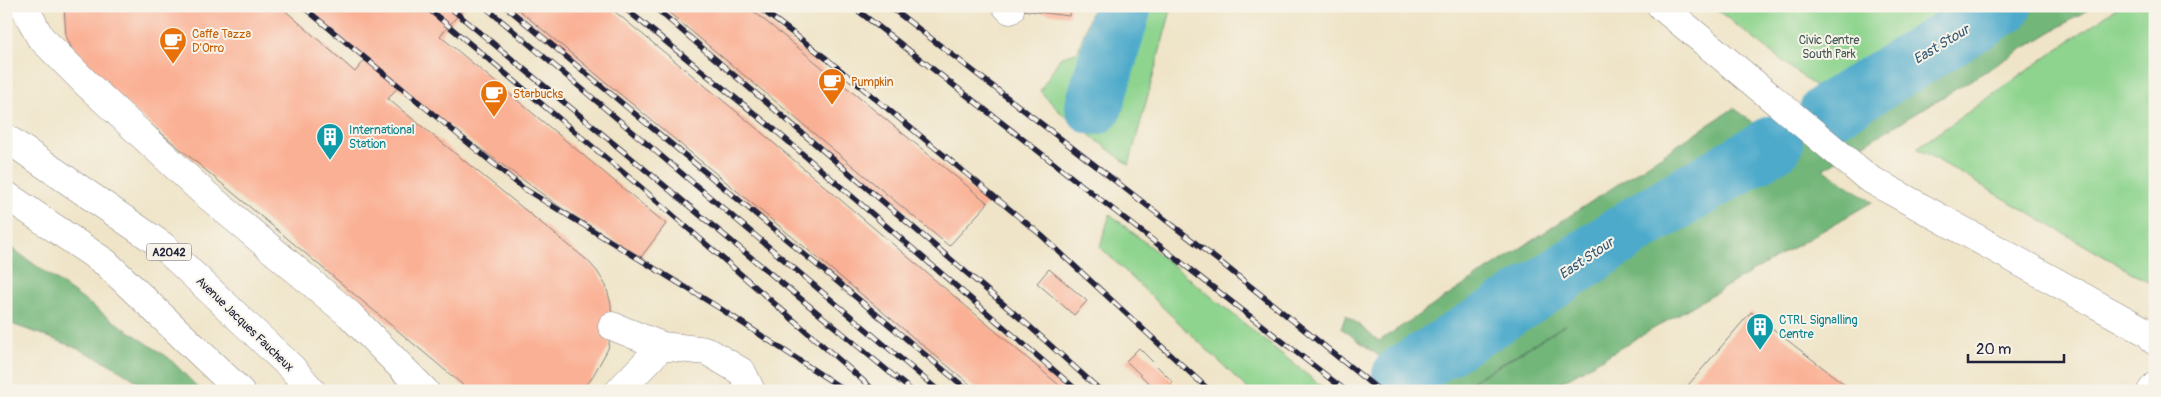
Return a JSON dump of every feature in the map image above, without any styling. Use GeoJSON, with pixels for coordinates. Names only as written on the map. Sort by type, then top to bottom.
{"type":"FeatureCollection","features":[{"type":"Feature","properties":{"kind":"main road"},"geometry":{"type":"LineString","coordinates":[[24,6],[40,37],[88,85],[201,190],[350,315],[425,391]]}},
{"type":"Feature","properties":{"kind":"main road"},"geometry":{"type":"LineString","coordinates":[[40,37],[44,6]]}},
{"type":"Feature","properties":{"kind":"main road"},"geometry":{"type":"LineString","coordinates":[[1661,6],[1868,178],[2148,334],[2155,341]]}},
{"type":"Feature","properties":{"kind":"main road","name":"Avenue Jacques Faucheux"},"geometry":{"type":"LineString","coordinates":[[6,138],[163,246],[292,368],[312,391]]}},
{"type":"Feature","properties":{"kind":"main road"},"geometry":{"type":"LineString","coordinates":[[6,194],[106,263],[240,391]]}},
{"type":"Feature","properties":{"kind":"main road"},"geometry":{"type":"LineString","coordinates":[[612,326],[662,346],[707,351],[742,372],[750,391]]}},
{"type":"Feature","properties":{"kind":"main road"},"geometry":{"type":"LineString","coordinates":[[619,391],[662,346]]}},
{"type":"Feature","properties":{"kind":"main road"},"geometry":{"type":"LineString","coordinates":[[2151,391],[2155,386]]}},
{"type":"Feature","properties":{"kind":"green space"},"geometry":{"type":"Polygon","coordinates":[[[1093,6],[1172,6],[1129,165],[1062,114],[1040,91],[1060,58],[1078,51],[1093,6]]]}},
{"type":"Feature","properties":{"kind":"green space","name":"Civic Centre South Park"},"geometry":{"type":"Polygon","coordinates":[[[1712,6],[1970,6],[1827,96],[1712,6]]]}},
{"type":"Feature","properties":{"kind":"green space"},"geometry":{"type":"Polygon","coordinates":[[[1991,6],[2094,6],[1823,169],[1872,202],[1546,391],[1458,391],[1565,325],[1456,391],[1375,391],[1828,112],[1991,6]]]}},
{"type":"Feature","properties":{"kind":"green space"},"geometry":{"type":"Polygon","coordinates":[[[2119,6],[2155,6],[2155,286],[1917,148],[2119,6]]]}},
{"type":"Feature","properties":{"kind":"green space"},"geometry":{"type":"Polygon","coordinates":[[[1734,108],[1768,134],[1395,368],[1341,328],[1346,315],[1379,341],[1734,108]]]}},
{"type":"Feature","properties":{"kind":"green space"},"geometry":{"type":"Polygon","coordinates":[[[1110,214],[1327,391],[1250,391],[1100,247],[1110,214]]]}},
{"type":"Feature","properties":{"kind":"green space"},"geometry":{"type":"Polygon","coordinates":[[[6,244],[109,318],[169,358],[201,391],[149,391],[116,368],[81,350],[6,322],[6,244]]]}},
{"type":"Feature","properties":{"kind":"building","name":"International Station"},"geometry":{"type":"Polygon","coordinates":[[[64,6],[280,6],[355,72],[365,60],[304,6],[405,6],[407,8],[408,6],[466,6],[440,36],[666,224],[641,257],[563,209],[397,88],[388,99],[587,260],[597,271],[606,286],[611,304],[612,326],[608,349],[590,381],[577,391],[470,391],[93,76],[75,56],[66,36],[64,6]]]}},
{"type":"Feature","properties":{"kind":"building"},"geometry":{"type":"Polygon","coordinates":[[[514,6],[608,6],[743,117],[1066,391],[978,391],[514,6]]]}},
{"type":"Feature","properties":{"kind":"building"},"geometry":{"type":"Polygon","coordinates":[[[661,6],[747,6],[988,203],[949,246],[661,6]]]}},
{"type":"Feature","properties":{"kind":"building"},"geometry":{"type":"Polygon","coordinates":[[[1023,6],[1070,6],[1069,16],[1022,10],[1023,6]]]}},
{"type":"Feature","properties":{"kind":"building"},"geometry":{"type":"Polygon","coordinates":[[[1049,269],[1087,301],[1074,315],[1037,283],[1049,269]]]}},
{"type":"Feature","properties":{"kind":"building","name":"CTRL Signalling Centre"},"geometry":{"type":"Polygon","coordinates":[[[1751,312],[1853,391],[1683,391],[1751,312]]]}},
{"type":"Feature","properties":{"kind":"building"},"geometry":{"type":"Polygon","coordinates":[[[1139,348],[1173,382],[1166,391],[1157,391],[1126,361],[1139,348]]]}},
{"type":"Feature","properties":{"kind":"waterway"},"geometry":{"type":"LineString","coordinates":[[1094,106],[1123,6]]}},
{"type":"Feature","properties":{"kind":"waterway","name":"East Stour"},"geometry":{"type":"LineString","coordinates":[[1828,112],[2003,6]]}},
{"type":"Feature","properties":{"kind":"waterway","name":"East Stour"},"geometry":{"type":"LineString","coordinates":[[1401,375],[1527,297],[1644,220],[1774,144]]}},
{"type":"Feature","properties":{"kind":"railway"},"geometry":{"type":"LineString","coordinates":[[302,6],[523,188],[721,309],[846,391]]}},
{"type":"Feature","properties":{"kind":"railway"},"geometry":{"type":"LineString","coordinates":[[425,6],[637,184],[875,391]]}},
{"type":"Feature","properties":{"kind":"railway"},"geometry":{"type":"LineString","coordinates":[[448,6],[912,391]]}},
{"type":"Feature","properties":{"kind":"railway"},"geometry":{"type":"LineString","coordinates":[[484,6],[939,391]]}},
{"type":"Feature","properties":{"kind":"railway"},"geometry":{"type":"LineString","coordinates":[[505,6],[969,391]]}},
{"type":"Feature","properties":{"kind":"railway"},"geometry":{"type":"LineString","coordinates":[[622,6],[776,131],[1078,391]]}},
{"type":"Feature","properties":{"kind":"railway"},"geometry":{"type":"LineString","coordinates":[[653,6],[1028,325],[1101,391]]}},
{"type":"Feature","properties":{"kind":"railway"},"geometry":{"type":"LineString","coordinates":[[757,6],[827,59],[1041,235],[1210,391]]}},
{"type":"Feature","properties":{"kind":"railway"},"geometry":{"type":"LineString","coordinates":[[852,6],[1346,391]]}},
{"type":"Feature","properties":{"kind":"railway"},"geometry":{"type":"LineString","coordinates":[[889,6],[1224,265],[1380,391]]}},
{"type":"Feature","properties":{"kind":"place","name":"Caffe Tazza D'Orro"},"geometry":{"type":"Point","coordinates":[173,65]}},
{"type":"Feature","properties":{"kind":"place","name":"Pumpkin"},"geometry":{"type":"Point","coordinates":[832,106]}},
{"type":"Feature","properties":{"kind":"place","name":"Starbucks"},"geometry":{"type":"Point","coordinates":[494,118]}},
{"type":"Feature","properties":{"kind":"place","name":"International Station"},"geometry":{"type":"Point","coordinates":[330,161]}},
{"type":"Feature","properties":{"kind":"place","name":"CTRL Signalling Centre"},"geometry":{"type":"Point","coordinates":[1760,351]}}]}
